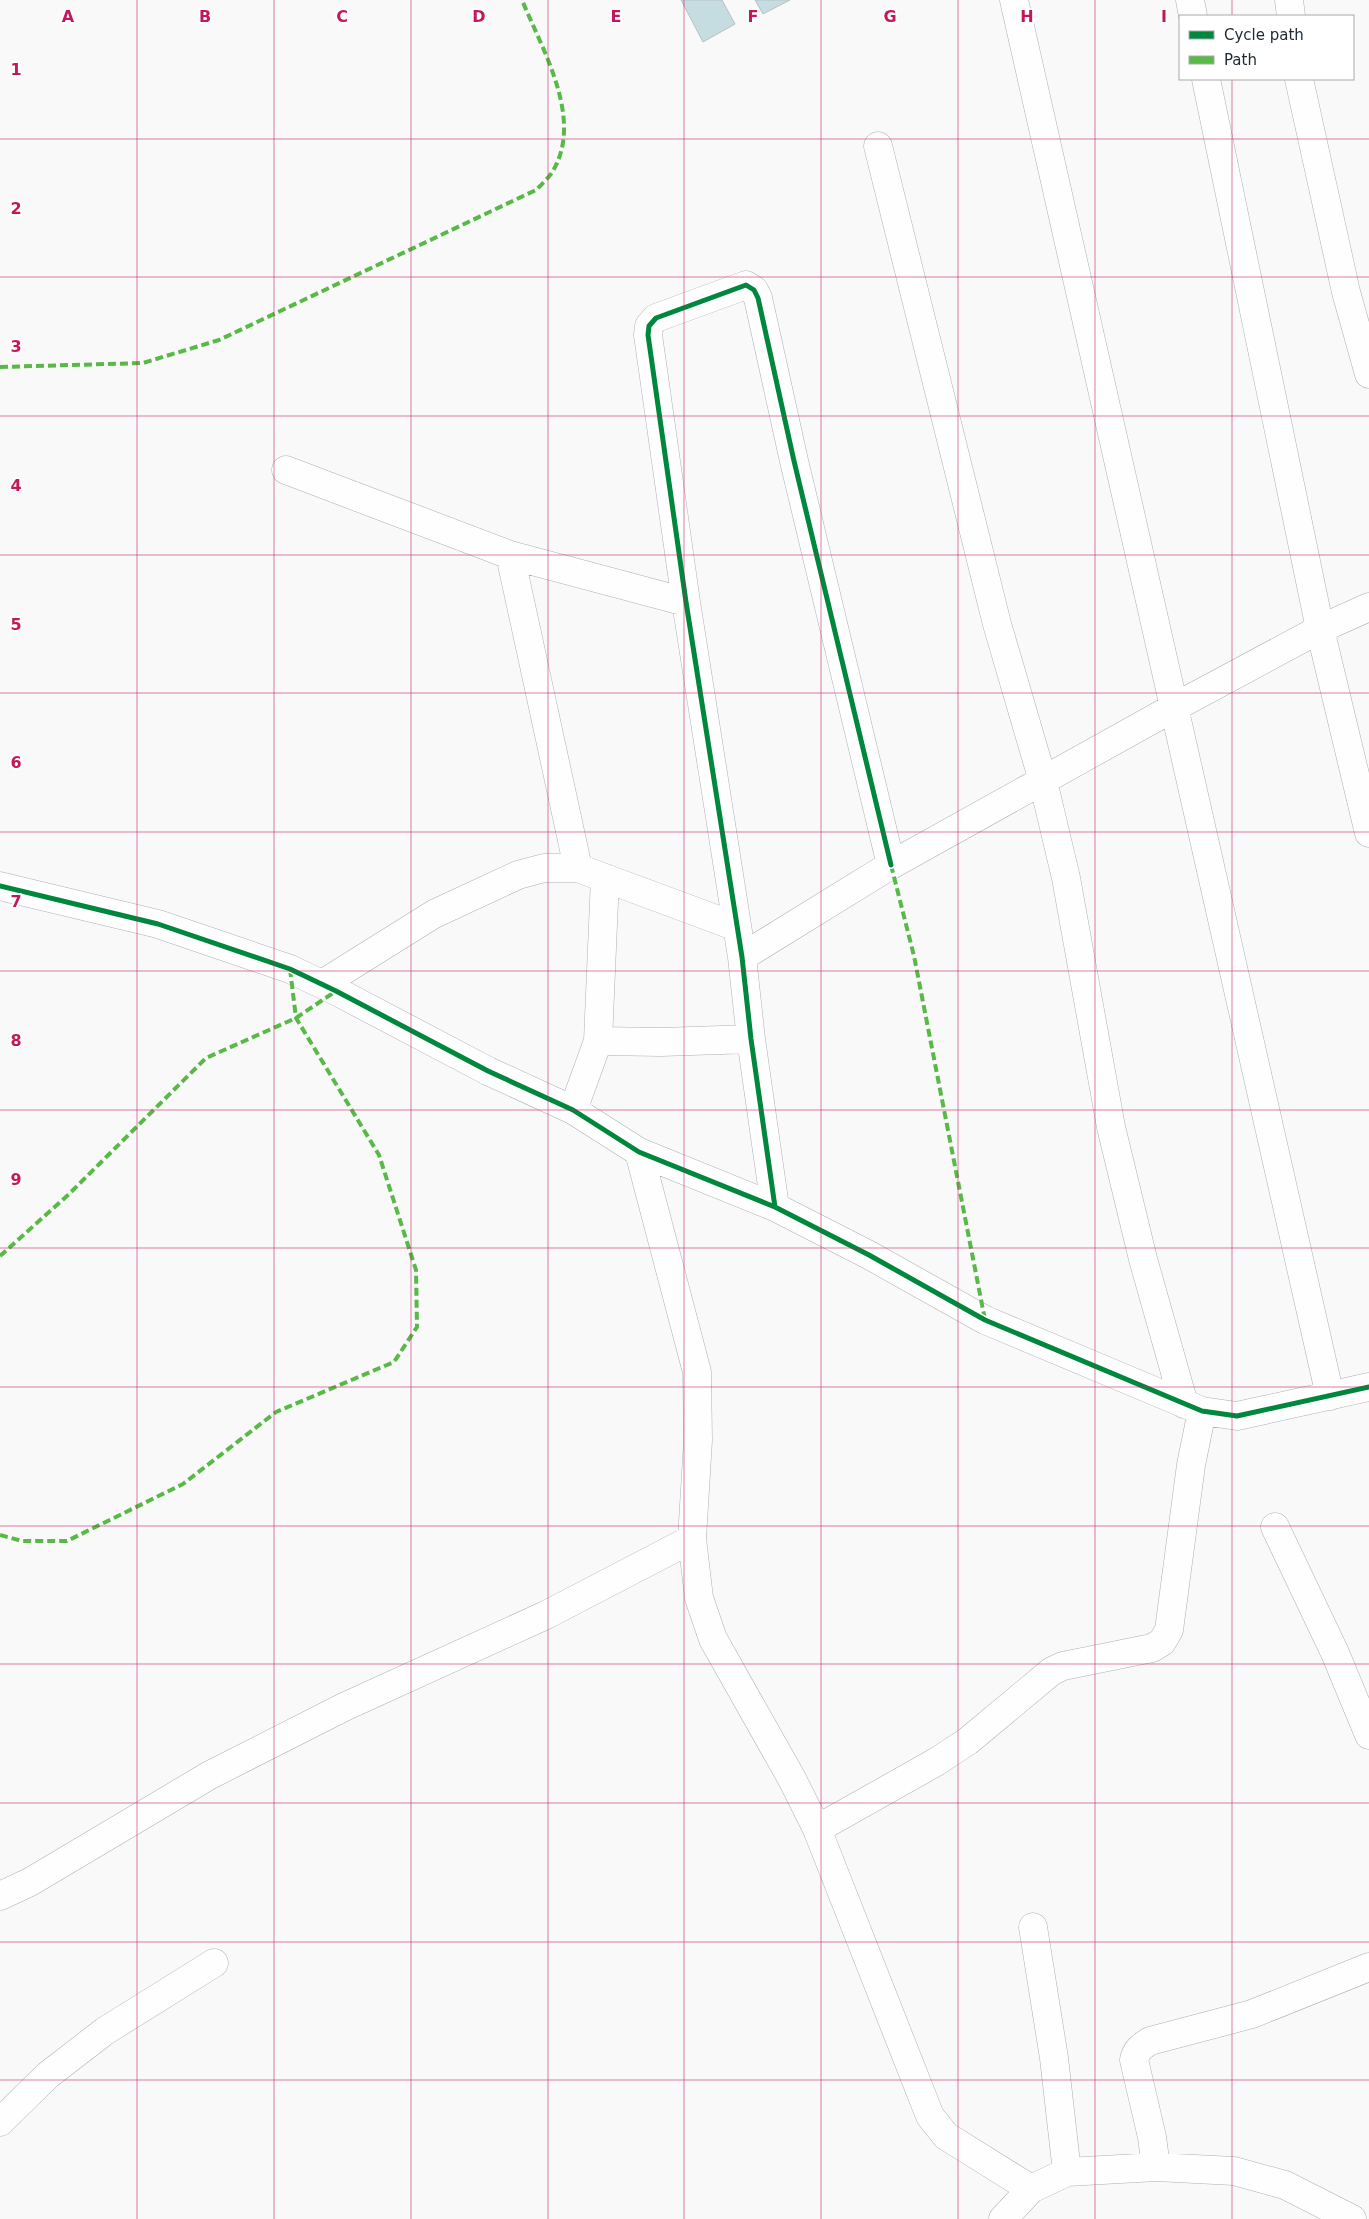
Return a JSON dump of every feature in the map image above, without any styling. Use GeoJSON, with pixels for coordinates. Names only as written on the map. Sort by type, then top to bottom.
{"type":"FeatureCollection","features":[{"type":"Feature","properties":{"kind":"street"},"geometry":{"type":"LineString","coordinates":[[1014,0],[1330,1396]]}},
{"type":"Feature","properties":{"kind":"street"},"geometry":{"type":"LineString","coordinates":[[1190,0],[1193,15]]}},
{"type":"Feature","properties":{"kind":"street"},"geometry":{"type":"LineString","coordinates":[[1289,0],[1291,15]]}},
{"type":"Feature","properties":{"kind":"street"},"geometry":{"type":"LineString","coordinates":[[1206,80],[1320,629],[1369,833]]}},
{"type":"Feature","properties":{"kind":"street"},"geometry":{"type":"LineString","coordinates":[[1299,80],[1346,292],[1369,374]]}},
{"type":"Feature","properties":{"kind":"street"},"geometry":{"type":"LineString","coordinates":[[817,1829],[936,1762],[968,1741],[1057,1668],[1152,1648],[1162,1642],[1169,1630],[1191,1465],[1193,1408],[1143,1259],[1111,1127],[1066,878],[1043,781],[997,624],[878,146]]}},
{"type":"Feature","properties":{"kind":"street"},"geometry":{"type":"LineString","coordinates":[[775,1207],[751,1039],[738,926],[686,602],[648,335],[649,326],[656,318],[746,285],[750,286],[758,298],[794,460],[891,865]]}},
{"type":"Feature","properties":{"kind":"street"},"geometry":{"type":"LineString","coordinates":[[286,470],[510,555],[686,602]]}},
{"type":"Feature","properties":{"kind":"street"},"geometry":{"type":"LineString","coordinates":[[510,555],[578,868]]}},
{"type":"Feature","properties":{"kind":"street"},"geometry":{"type":"LineString","coordinates":[[742,957],[891,865],[1173,708],[1320,629],[1369,607]]}},
{"type":"Feature","properties":{"kind":"street"},"geometry":{"type":"LineString","coordinates":[[322,984],[434,914],[518,874],[544,868],[578,868],[738,926]]}},
{"type":"Feature","properties":{"kind":"street"},"geometry":{"type":"LineString","coordinates":[[573,1110],[598,1041],[605,878]]}},
{"type":"Feature","properties":{"kind":"street"},"geometry":{"type":"LineString","coordinates":[[0,886],[158,924],[290,969],[488,1071],[573,1110],[639,1152],[775,1207],[869,1255],[985,1320],[1193,1408],[1238,1416],[1369,1387]]}},
{"type":"Feature","properties":{"kind":"street"},"geometry":{"type":"LineString","coordinates":[[598,1041],[661,1042],[751,1039]]}},
{"type":"Feature","properties":{"kind":"street"},"geometry":{"type":"LineString","coordinates":[[639,1152],[697,1372],[698,1440],[692,1539],[699,1598],[713,1639],[792,1779],[817,1829],[930,2116],[946,2136],[1031,2189]]}},
{"type":"Feature","properties":{"kind":"street"},"geometry":{"type":"LineString","coordinates":[[1275,1527],[1334,1653],[1369,1735]]}},
{"type":"Feature","properties":{"kind":"street"},"geometry":{"type":"LineString","coordinates":[[0,1896],[30,1882],[210,1775],[344,1707],[546,1616],[692,1539]]}},
{"type":"Feature","properties":{"kind":"street"},"geometry":{"type":"LineString","coordinates":[[1033,1927],[1054,2058],[1067,2172]]}},
{"type":"Feature","properties":{"kind":"street"},"geometry":{"type":"LineString","coordinates":[[0,2122],[48,2075],[105,2031],[214,1964]]}},
{"type":"Feature","properties":{"kind":"street"},"geometry":{"type":"LineString","coordinates":[[1156,2167],[1152,2138],[1134,2060],[1135,2054],[1140,2047],[1150,2041],[1252,2014],[1369,1968]]}},
{"type":"Feature","properties":{"kind":"street"},"geometry":{"type":"LineString","coordinates":[[1002,2219],[1031,2189],[1067,2172],[1156,2167],[1234,2171],[1285,2185],[1352,2219]]}},
{"type":"Feature","properties":{"kind":"building"},"geometry":{"type":"Polygon","coordinates":[[[681,0],[722,0],[735,24],[703,42],[681,0]]]}},
{"type":"Feature","properties":{"kind":"building"},"geometry":{"type":"Polygon","coordinates":[[[755,0],[790,0],[763,14],[755,0]]]}},
{"type":"Feature","properties":{"kind":"marked path"},"geometry":{"type":"LineString","coordinates":[[0,367],[143,363],[219,340],[536,190],[554,169],[562,149],[564,128],[562,106],[549,61],[522,0]]}},
{"type":"Feature","properties":{"kind":"marked path"},"geometry":{"type":"LineString","coordinates":[[891,865],[914,956],[985,1320]]}},
{"type":"Feature","properties":{"kind":"marked path"},"geometry":{"type":"LineString","coordinates":[[0,1535],[22,1541],[67,1541],[183,1484],[276,1412],[394,1362],[417,1327],[416,1270],[379,1155],[296,1018],[290,969]]}},
{"type":"Feature","properties":{"kind":"marked path"},"geometry":{"type":"LineString","coordinates":[[0,1256],[68,1195],[206,1058],[296,1018],[336,991]]}},
{"type":"Feature","properties":{"kind":"cycle path"},"geometry":{"type":"LineString","coordinates":[[775,1207],[751,1039],[742,957],[686,602],[648,335],[649,326],[656,318],[746,285],[754,290],[758,298],[794,461],[891,865]]}},
{"type":"Feature","properties":{"kind":"cycle path"},"geometry":{"type":"LineString","coordinates":[[0,886],[158,924],[290,969],[336,991],[488,1071],[573,1110],[639,1152],[775,1207],[869,1255],[985,1320],[1202,1411],[1237,1416],[1369,1387]]}}]}
